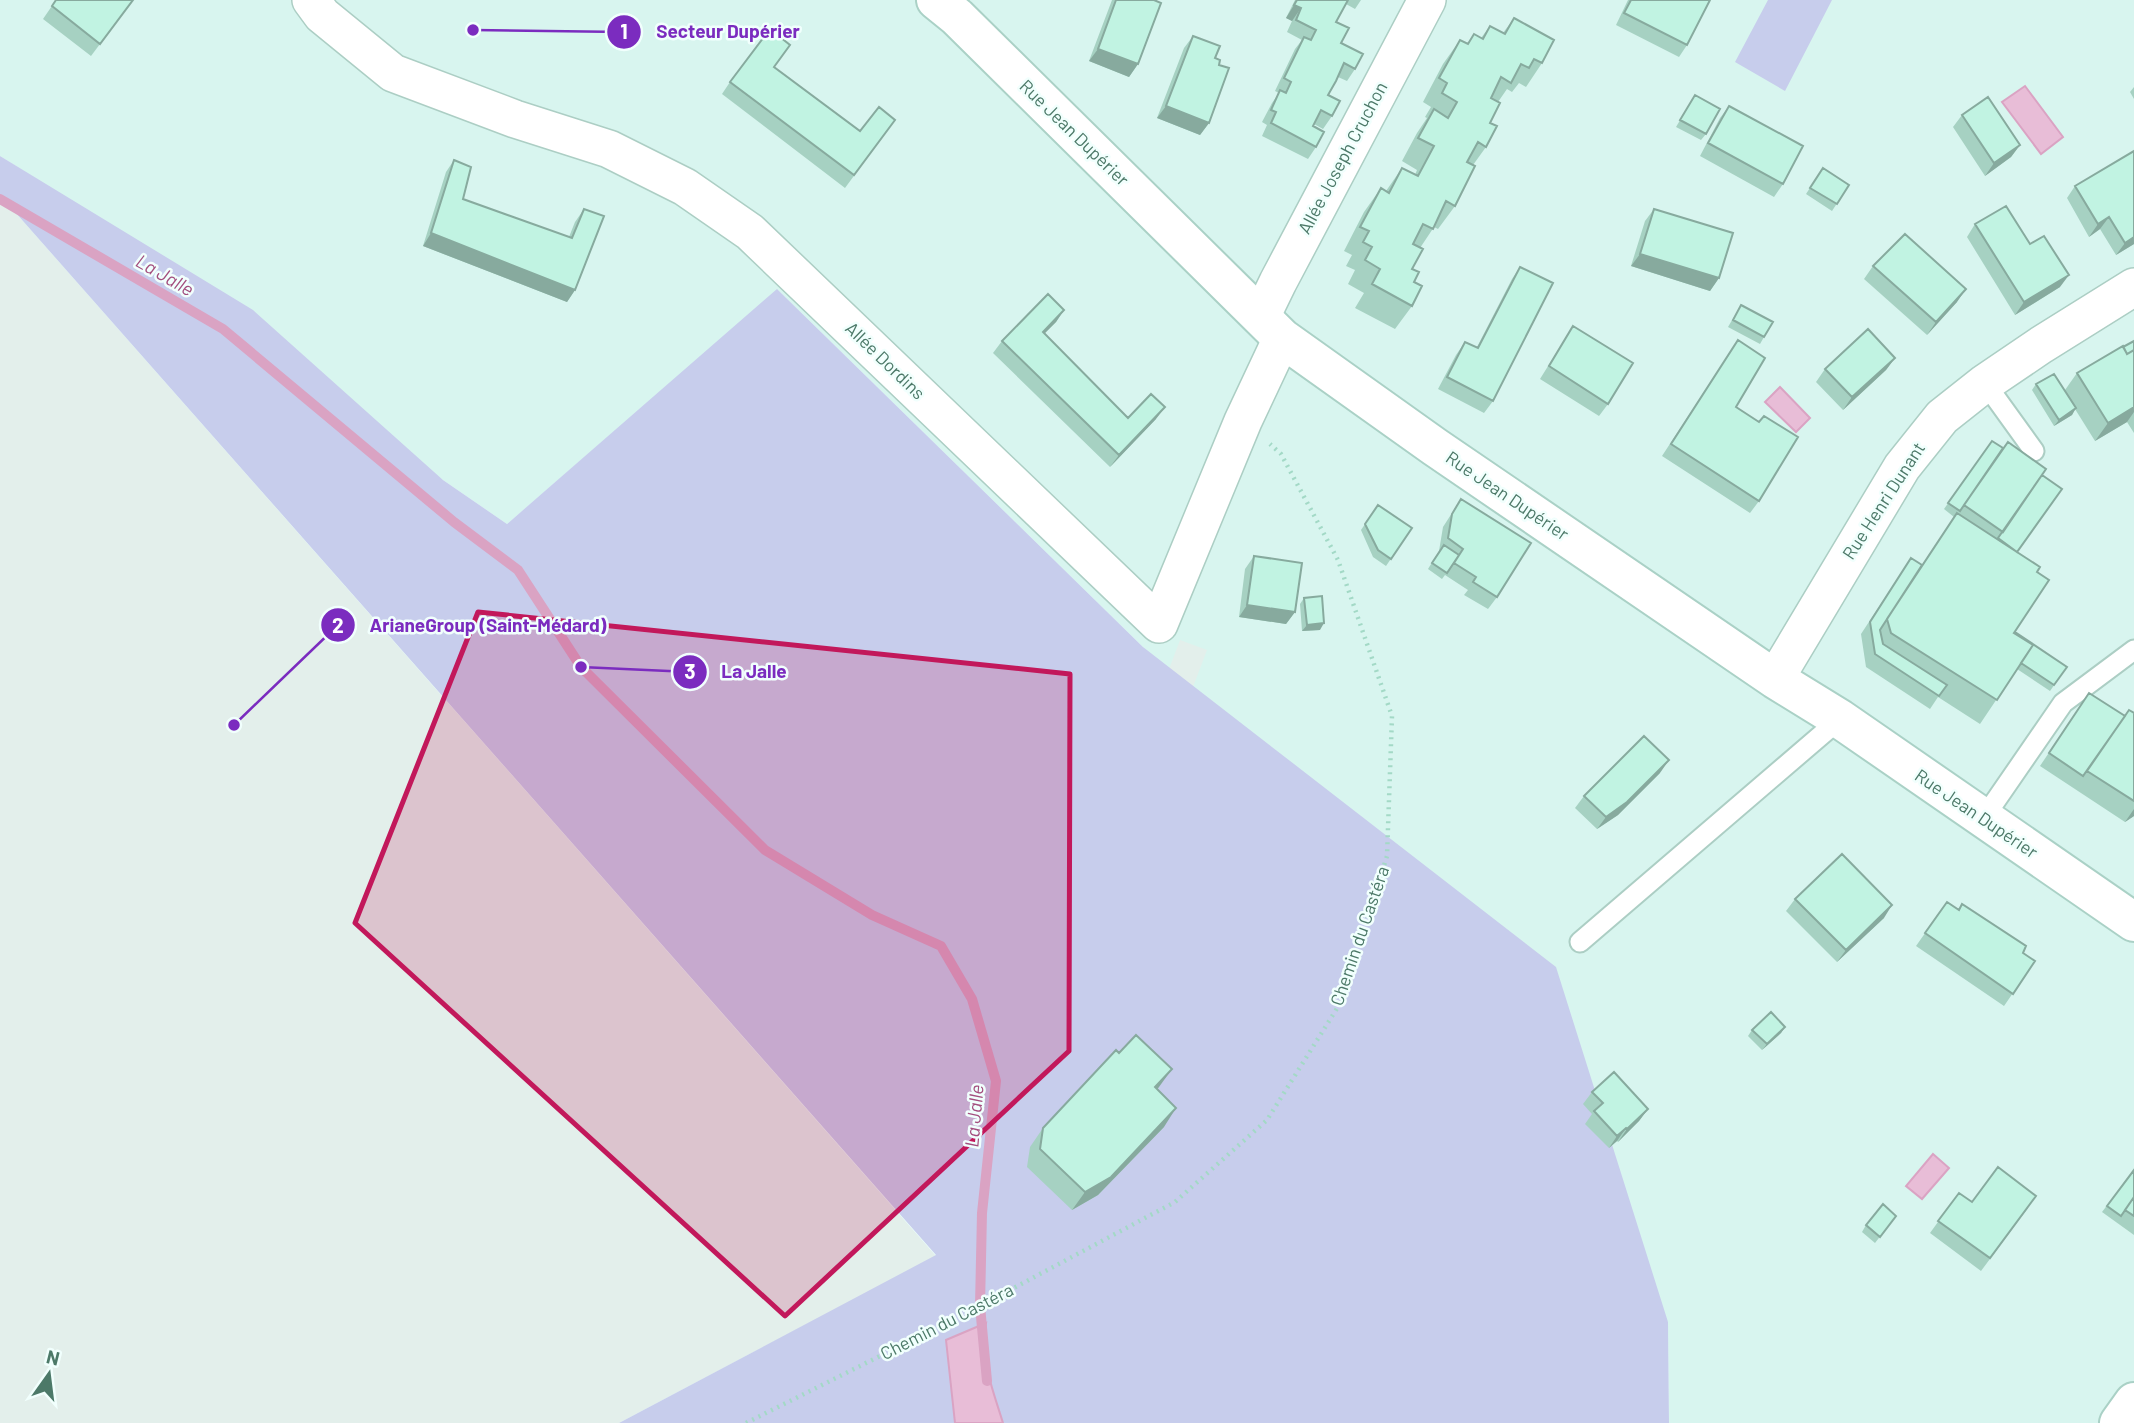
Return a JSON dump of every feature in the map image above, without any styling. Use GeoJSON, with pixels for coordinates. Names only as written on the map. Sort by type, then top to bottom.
{"type":"FeatureCollection","features":[{"type":"Feature","properties":{"kind":"street","name":"Allée Dordins"},"geometry":{"type":"LineString","coordinates":[[311,0],[322,15],[393,74],[515,120],[609,149],[685,187],[750,232],[1159,624],[1243,421],[1271,328]]}},
{"type":"Feature","properties":{"kind":"street","name":"Rue Jean Dupérier"},"geometry":{"type":"LineString","coordinates":[[936,0],[1271,328],[1435,447],[1775,679],[1840,719],[2134,922]]}},
{"type":"Feature","properties":{"kind":"street","name":"Allée Joseph Cruchon"},"geometry":{"type":"LineString","coordinates":[[1271,328],[1278,282],[1427,0]]}},
{"type":"Feature","properties":{"kind":"street","name":"Rue Henri Dunant"},"geometry":{"type":"LineString","coordinates":[[1775,679],[1902,467],[1942,416],[2041,345],[2134,286]]}},
{"type":"Feature","properties":{"kind":"lane"},"geometry":{"type":"LineString","coordinates":[[1985,383],[2034,451]]}},
{"type":"Feature","properties":{"kind":"lane"},"geometry":{"type":"LineString","coordinates":[[1983,819],[2063,704],[2134,650]]}},
{"type":"Feature","properties":{"kind":"lane"},"geometry":{"type":"LineString","coordinates":[[1580,942],[1840,719]]}},
{"type":"Feature","properties":{"kind":"path","name":"Chemin du Castéra"},"geometry":{"type":"LineString","coordinates":[[746,1423],[980,1306],[1175,1202],[1267,1120],[1341,1002],[1387,856],[1392,716],[1338,560],[1282,454],[1243,421]]}},
{"type":"Feature","properties":{"kind":"highlighted area"},"geometry":{"type":"Polygon","coordinates":[[[478,612],[1070,674],[1069,1051],[785,1316],[355,923],[478,612]]]}},
{"type":"Feature","properties":{"kind":"shaded area"},"geometry":{"type":"Polygon","coordinates":[[[0,0],[2134,0],[2134,1423],[1669,1423],[1668,1322],[1143,647],[778,290],[507,524],[443,480],[73,202],[0,156],[0,0]]]}},
{"type":"Feature","properties":{"kind":"shaded area"},"geometry":{"type":"Polygon","coordinates":[[[1768,0],[1832,0],[1785,91],[1735,62],[1768,0]]]}},
{"type":"Feature","properties":{"kind":"shaded area"},"geometry":{"type":"Polygon","coordinates":[[[2025,86],[2063,137],[2041,154],[2002,102],[2025,86]]]}},
{"type":"Feature","properties":{"kind":"shaded area"},"geometry":{"type":"Polygon","coordinates":[[[0,156],[253,310],[443,480],[507,524],[777,289],[1143,647],[1556,967],[1668,1322],[1669,1423],[619,1423],[936,1255],[0,195],[0,156]]]}},
{"type":"Feature","properties":{"kind":"shaded area"},"geometry":{"type":"Polygon","coordinates":[[[0,195],[936,1256],[619,1423],[0,1423],[0,195]]]}},
{"type":"Feature","properties":{"kind":"shaded area"},"geometry":{"type":"Polygon","coordinates":[[[1780,387],[1810,418],[1796,432],[1765,402],[1780,387]]]}},
{"type":"Feature","properties":{"kind":"shaded area"},"geometry":{"type":"Polygon","coordinates":[[[1180,640],[1207,650],[1193,687],[1166,677],[1180,640]]]}},
{"type":"Feature","properties":{"kind":"shaded area"},"geometry":{"type":"Polygon","coordinates":[[[1933,1154],[1949,1168],[1922,1199],[1906,1186],[1933,1154]]]}},
{"type":"Feature","properties":{"kind":"shaded area"},"geometry":{"type":"Polygon","coordinates":[[[986,1323],[986,1361],[1003,1423],[955,1423],[946,1340],[986,1323]]]}},
{"type":"Feature","properties":{"kind":"building"},"geometry":{"type":"Polygon","coordinates":[[[56,0],[133,0],[100,44],[52,6],[56,0]]]}},
{"type":"Feature","properties":{"kind":"building"},"geometry":{"type":"Polygon","coordinates":[[[1116,0],[1154,0],[1161,3],[1138,64],[1098,49],[1116,0]]]}},
{"type":"Feature","properties":{"kind":"building"},"geometry":{"type":"Polygon","coordinates":[[[1297,0],[1348,0],[1336,22],[1349,28],[1341,43],[1363,54],[1355,69],[1344,63],[1328,95],[1340,101],[1332,116],[1321,110],[1313,126],[1324,132],[1316,147],[1271,123],[1276,112],[1271,110],[1280,90],[1286,93],[1291,82],[1284,78],[1304,37],[1311,40],[1316,30],[1296,20],[1301,8],[1294,5],[1297,0]]]}},
{"type":"Feature","properties":{"kind":"building"},"geometry":{"type":"Polygon","coordinates":[[[1631,0],[1710,0],[1687,45],[1624,13],[1631,0]]]}},
{"type":"Feature","properties":{"kind":"building"},"geometry":{"type":"Polygon","coordinates":[[[1514,18],[1554,40],[1542,63],[1534,59],[1529,68],[1521,64],[1511,83],[1501,77],[1491,98],[1500,103],[1490,123],[1497,126],[1486,147],[1478,142],[1467,162],[1475,166],[1455,206],[1446,201],[1433,229],[1423,224],[1413,244],[1423,249],[1412,269],[1419,272],[1414,282],[1422,286],[1412,306],[1372,284],[1380,269],[1365,260],[1372,247],[1363,242],[1369,231],[1360,227],[1381,188],[1389,193],[1402,168],[1418,176],[1434,146],[1418,138],[1434,109],[1448,118],[1457,102],[1442,93],[1447,83],[1439,78],[1460,40],[1468,44],[1474,34],[1483,39],[1490,26],[1505,34],[1514,18]]]}},
{"type":"Feature","properties":{"kind":"building"},"geometry":{"type":"Polygon","coordinates":[[[770,29],[790,45],[774,67],[860,131],[879,107],[895,120],[854,175],[730,82],[770,29]]]}},
{"type":"Feature","properties":{"kind":"building"},"geometry":{"type":"Polygon","coordinates":[[[1193,36],[1220,46],[1215,58],[1220,60],[1219,65],[1229,68],[1209,123],[1166,106],[1193,36]]]}},
{"type":"Feature","properties":{"kind":"building"},"geometry":{"type":"Polygon","coordinates":[[[1695,95],[1720,109],[1706,134],[1680,120],[1695,95]]]}},
{"type":"Feature","properties":{"kind":"building"},"geometry":{"type":"Polygon","coordinates":[[[1988,97],[2020,145],[1994,163],[1962,115],[1988,97]]]}},
{"type":"Feature","properties":{"kind":"building"},"geometry":{"type":"Polygon","coordinates":[[[1729,106],[1803,146],[1783,184],[1708,143],[1729,106]]]}},
{"type":"Feature","properties":{"kind":"building"},"geometry":{"type":"Polygon","coordinates":[[[2134,151],[2134,237],[2125,243],[2109,217],[2098,224],[2075,186],[2134,151]]]}},
{"type":"Feature","properties":{"kind":"building"},"geometry":{"type":"Polygon","coordinates":[[[454,160],[471,167],[463,199],[572,238],[584,209],[604,216],[575,290],[431,233],[454,160]]]}},
{"type":"Feature","properties":{"kind":"building"},"geometry":{"type":"Polygon","coordinates":[[[1823,168],[1849,185],[1837,204],[1810,188],[1823,168]]]}},
{"type":"Feature","properties":{"kind":"building"},"geometry":{"type":"Polygon","coordinates":[[[2006,206],[2030,244],[2044,236],[2069,275],[2024,302],[1975,224],[2006,206]]]}},
{"type":"Feature","properties":{"kind":"building"},"geometry":{"type":"Polygon","coordinates":[[[1654,209],[1733,233],[1719,278],[1640,254],[1654,209]]]}},
{"type":"Feature","properties":{"kind":"building"},"geometry":{"type":"Polygon","coordinates":[[[1905,234],[1966,289],[1936,322],[1873,266],[1905,234]]]}},
{"type":"Feature","properties":{"kind":"building"},"geometry":{"type":"Polygon","coordinates":[[[1520,267],[1553,283],[1493,401],[1447,377],[1465,342],[1478,348],[1520,267]]]}},
{"type":"Feature","properties":{"kind":"building"},"geometry":{"type":"Polygon","coordinates":[[[1048,294],[1064,310],[1043,332],[1128,418],[1151,394],[1165,407],[1119,455],[1002,341],[1048,294]]]}},
{"type":"Feature","properties":{"kind":"building"},"geometry":{"type":"Polygon","coordinates":[[[1741,305],[1773,322],[1764,337],[1733,320],[1741,305]]]}},
{"type":"Feature","properties":{"kind":"building"},"geometry":{"type":"Polygon","coordinates":[[[1573,326],[1633,363],[1608,404],[1549,366],[1573,326]]]}},
{"type":"Feature","properties":{"kind":"building"},"geometry":{"type":"Polygon","coordinates":[[[1868,329],[1895,358],[1852,397],[1825,369],[1868,329]]]}},
{"type":"Feature","properties":{"kind":"building"},"geometry":{"type":"Polygon","coordinates":[[[1738,340],[1765,358],[1736,407],[1759,422],[1764,416],[1798,437],[1759,501],[1671,444],[1738,340]]]}},
{"type":"Feature","properties":{"kind":"building"},"geometry":{"type":"Polygon","coordinates":[[[2134,341],[2134,350],[2127,354],[2123,347],[2134,341]]]}},
{"type":"Feature","properties":{"kind":"building"},"geometry":{"type":"Polygon","coordinates":[[[2123,346],[2127,354],[2134,350],[2134,407],[2108,423],[2077,373],[2123,346]]]}},
{"type":"Feature","properties":{"kind":"building"},"geometry":{"type":"Polygon","coordinates":[[[2054,374],[2076,408],[2059,420],[2036,384],[2054,374]]]}},
{"type":"Feature","properties":{"kind":"building"},"geometry":{"type":"Polygon","coordinates":[[[1992,441],[2003,448],[1960,511],[1948,503],[1992,441]]]}},
{"type":"Feature","properties":{"kind":"building"},"geometry":{"type":"Polygon","coordinates":[[[2008,442],[2046,469],[2003,532],[1964,505],[2008,442]]]}},
{"type":"Feature","properties":{"kind":"building"},"geometry":{"type":"Polygon","coordinates":[[[2042,475],[2062,489],[2017,552],[1998,538],[2042,475]]]}},
{"type":"Feature","properties":{"kind":"building"},"geometry":{"type":"Polygon","coordinates":[[[1461,499],[1531,543],[1497,597],[1473,582],[1476,577],[1454,563],[1463,549],[1448,538],[1452,514],[1461,499]]]}},
{"type":"Feature","properties":{"kind":"building"},"geometry":{"type":"Polygon","coordinates":[[[1378,505],[1412,528],[1391,559],[1378,550],[1365,524],[1378,505]]]}},
{"type":"Feature","properties":{"kind":"building"},"geometry":{"type":"Polygon","coordinates":[[[1957,513],[2040,567],[2037,572],[2049,580],[2014,633],[2033,645],[1997,700],[1891,633],[1887,619],[1957,513]]]}},
{"type":"Feature","properties":{"kind":"building"},"geometry":{"type":"Polygon","coordinates":[[[1444,545],[1459,555],[1447,573],[1432,563],[1444,545]]]}},
{"type":"Feature","properties":{"kind":"building"},"geometry":{"type":"Polygon","coordinates":[[[1254,556],[1302,563],[1295,612],[1247,605],[1254,556]]]}},
{"type":"Feature","properties":{"kind":"building"},"geometry":{"type":"Polygon","coordinates":[[[1911,558],[1922,565],[1880,630],[1883,644],[1947,685],[1939,696],[1875,654],[1870,622],[1911,558]]]}},
{"type":"Feature","properties":{"kind":"building"},"geometry":{"type":"Polygon","coordinates":[[[1322,596],[1324,623],[1307,625],[1304,598],[1322,596]]]}},
{"type":"Feature","properties":{"kind":"building"},"geometry":{"type":"Polygon","coordinates":[[[2015,632],[2067,667],[2054,685],[2021,663],[2033,645],[2015,632]]]}},
{"type":"Feature","properties":{"kind":"building"},"geometry":{"type":"Polygon","coordinates":[[[2089,693],[2125,716],[2083,776],[2049,753],[2089,693]]]}},
{"type":"Feature","properties":{"kind":"building"},"geometry":{"type":"Polygon","coordinates":[[[2129,710],[2134,713],[2134,801],[2087,771],[2129,710]]]}},
{"type":"Feature","properties":{"kind":"building"},"geometry":{"type":"Polygon","coordinates":[[[1644,736],[1669,760],[1627,802],[1606,817],[1584,796],[1644,736]]]}},
{"type":"Feature","properties":{"kind":"building"},"geometry":{"type":"Polygon","coordinates":[[[1842,854],[1892,905],[1846,950],[1795,899],[1842,854]]]}},
{"type":"Feature","properties":{"kind":"building"},"geometry":{"type":"Polygon","coordinates":[[[1947,902],[1959,910],[1962,904],[2026,946],[2023,953],[2035,961],[2013,994],[1925,933],[1947,902]]]}},
{"type":"Feature","properties":{"kind":"building"},"geometry":{"type":"Polygon","coordinates":[[[1771,1012],[1785,1027],[1767,1044],[1752,1030],[1771,1012]]]}},
{"type":"Feature","properties":{"kind":"building"},"geometry":{"type":"Polygon","coordinates":[[[1136,1035],[1172,1069],[1155,1087],[1176,1108],[1111,1177],[1085,1192],[1040,1149],[1043,1128],[1116,1050],[1119,1053],[1136,1035]]]}},
{"type":"Feature","properties":{"kind":"building"},"geometry":{"type":"Polygon","coordinates":[[[1614,1072],[1648,1109],[1617,1136],[1594,1111],[1603,1103],[1592,1092],[1614,1072]]]}},
{"type":"Feature","properties":{"kind":"building"},"geometry":{"type":"Polygon","coordinates":[[[1998,1167],[2036,1196],[1990,1258],[1938,1221],[1959,1193],[1972,1202],[1998,1167]]]}},
{"type":"Feature","properties":{"kind":"building"},"geometry":{"type":"Polygon","coordinates":[[[2134,1170],[2134,1197],[2121,1216],[2107,1206],[2134,1170]]]}},
{"type":"Feature","properties":{"kind":"building"},"geometry":{"type":"Polygon","coordinates":[[[2134,1197],[2134,1216],[2125,1210],[2134,1197]]]}},
{"type":"Feature","properties":{"kind":"building"},"geometry":{"type":"Polygon","coordinates":[[[1883,1204],[1896,1216],[1880,1237],[1866,1225],[1883,1204]]]}},
{"type":"Feature","properties":{"kind":"waterway","name":"La Jalle"},"geometry":{"type":"LineString","coordinates":[[0,199],[223,329],[454,522],[518,570],[581,667],[765,850],[872,915],[941,946],[972,999],[996,1081],[982,1213],[980,1306],[987,1381]]}},
{"type":"Feature","properties":{"kind":"place","name":"Secteur Dupérier"},"geometry":{"type":"Point","coordinates":[473,30]}},
{"type":"Feature","properties":{"kind":"place","name":"La Jalle"},"geometry":{"type":"Point","coordinates":[581,667]}},
{"type":"Feature","properties":{"kind":"place","name":"ArianeGroup (Saint-Médard)"},"geometry":{"type":"Point","coordinates":[234,725]}}]}
